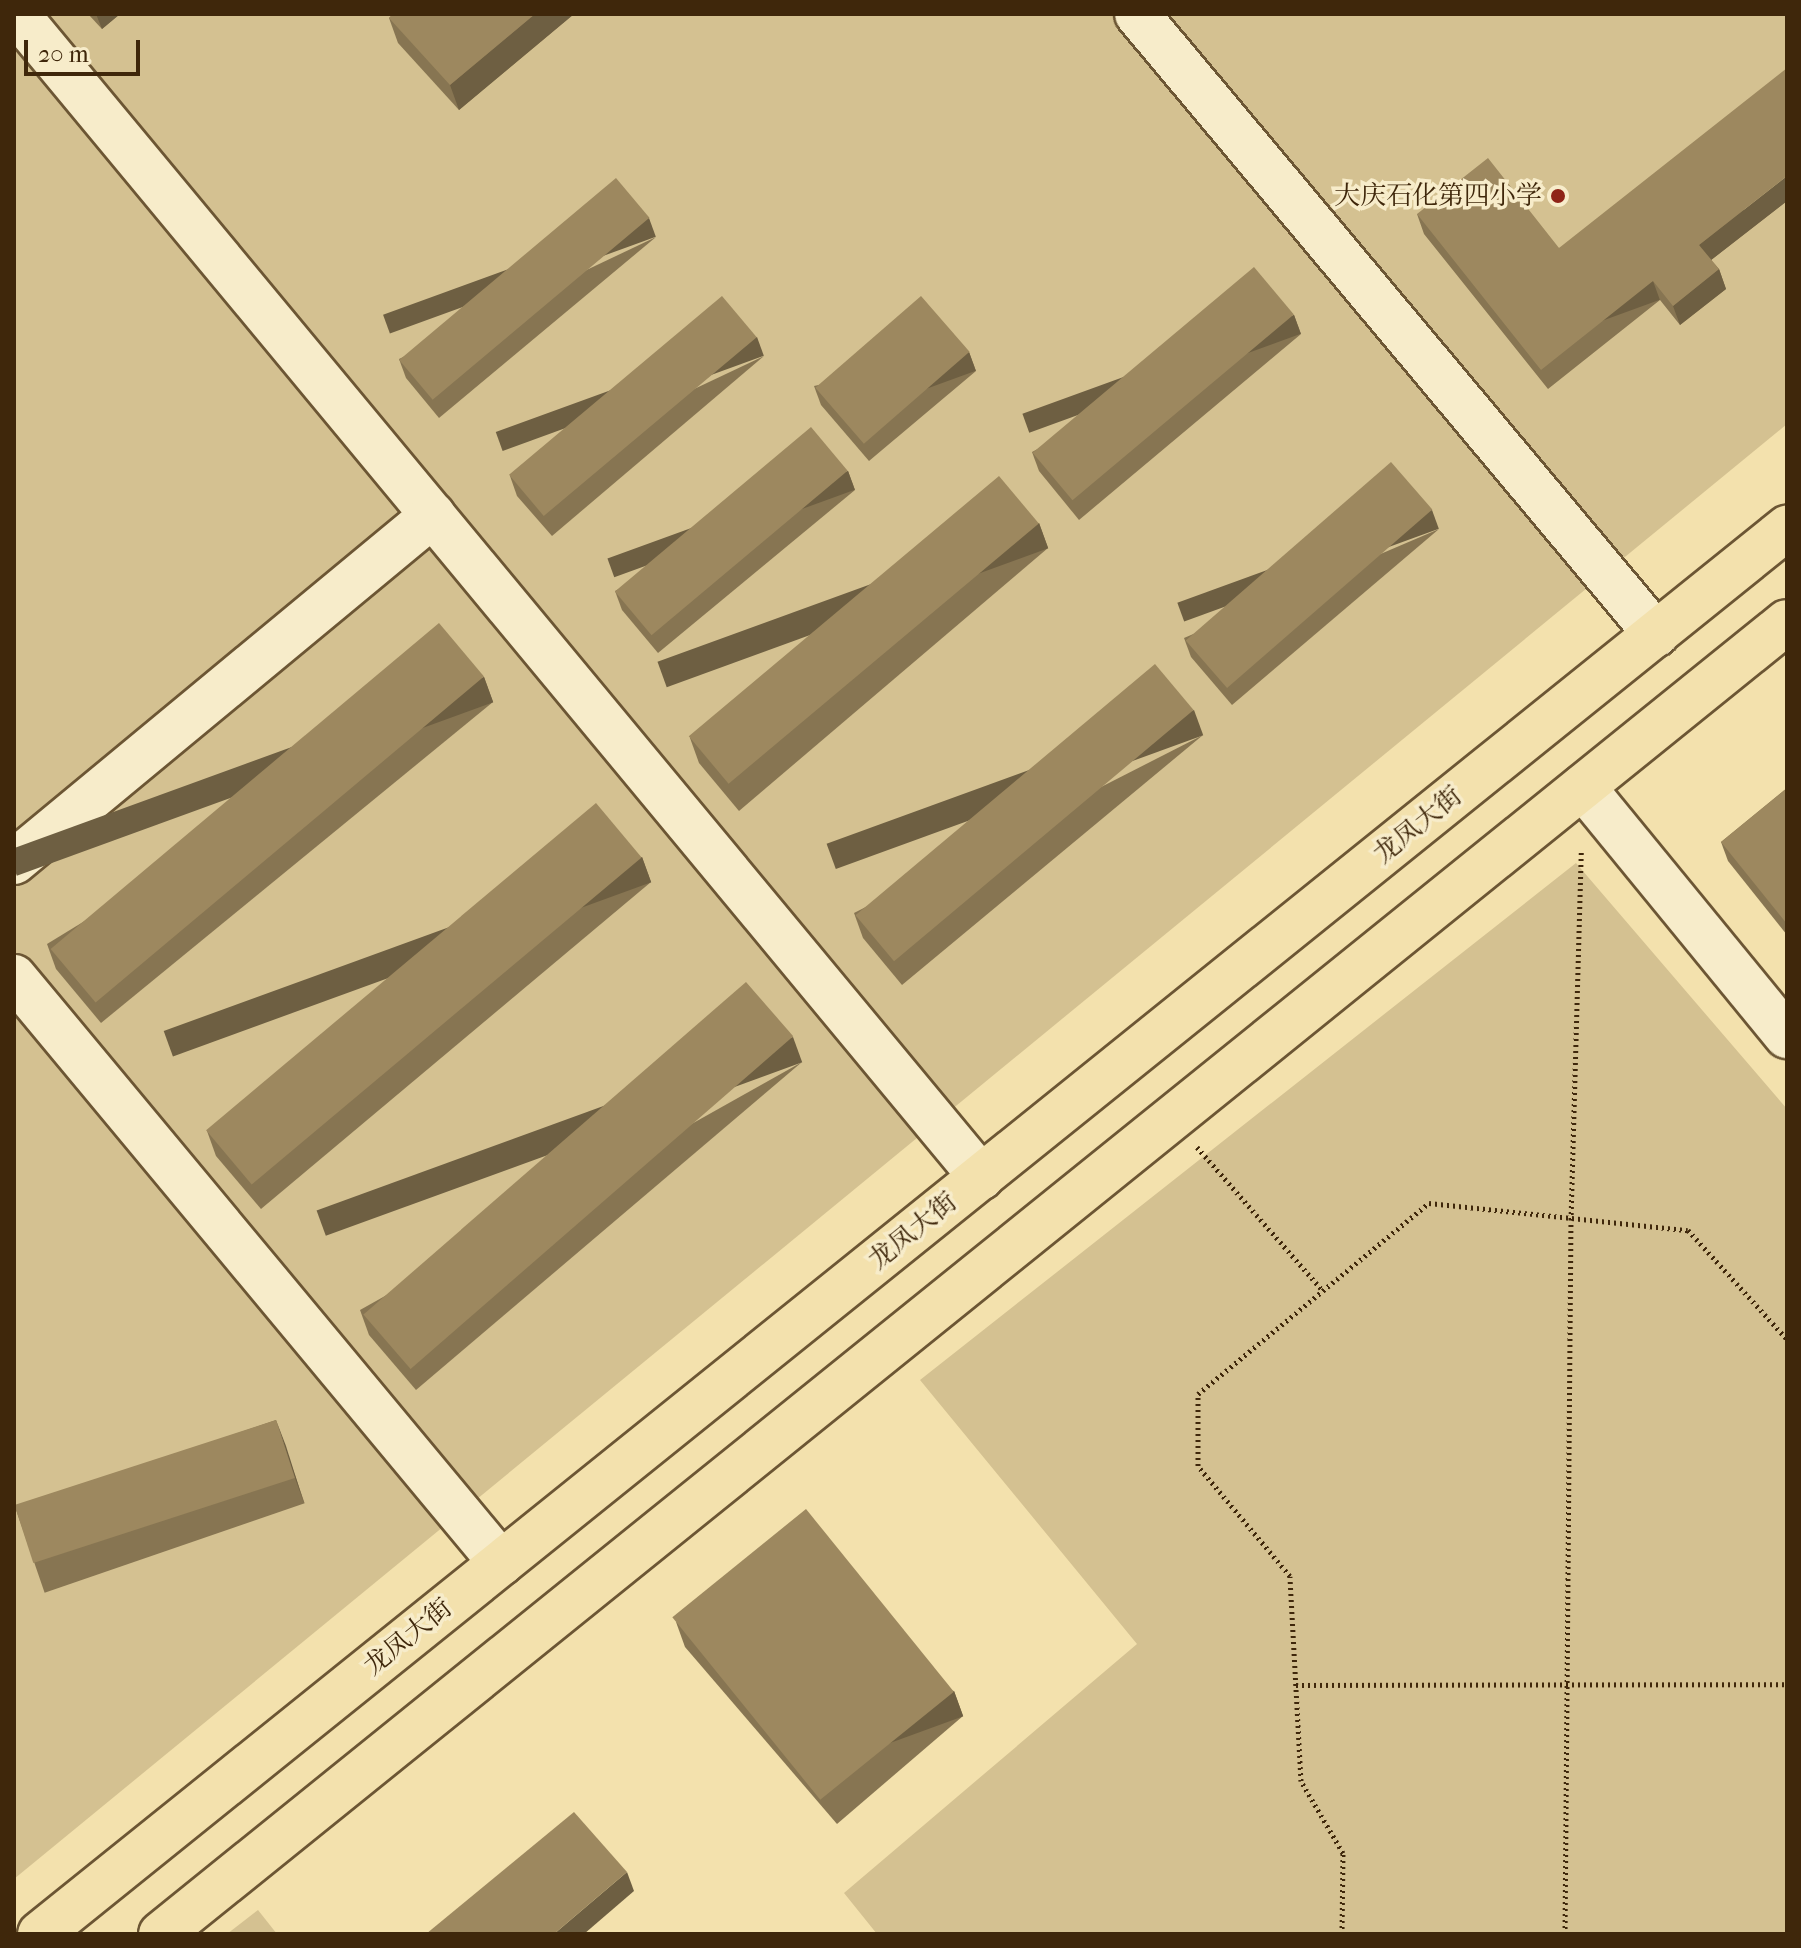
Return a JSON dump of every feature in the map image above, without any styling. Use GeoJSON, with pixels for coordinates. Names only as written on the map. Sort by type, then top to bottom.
{"type":"FeatureCollection","features":[{"type":"Feature","properties":{"kind":"main road","name":"龙凤大街"},"geometry":{"type":"LineString","coordinates":[[40,1934],[1787,528]]}},
{"type":"Feature","properties":{"kind":"main road"},"geometry":{"type":"LineString","coordinates":[[161,1934],[1787,622]]}},
{"type":"Feature","properties":{"kind":"street"},"geometry":{"type":"LineString","coordinates":[[17,14],[981,1177]]}},
{"type":"Feature","properties":{"kind":"street"},"geometry":{"type":"LineString","coordinates":[[1137,14],[1656,634]]}},
{"type":"Feature","properties":{"kind":"street"},"geometry":{"type":"LineString","coordinates":[[14,862],[433,515]]}},
{"type":"Feature","properties":{"kind":"street"},"geometry":{"type":"LineString","coordinates":[[1583,787],[1787,1036]]}},
{"type":"Feature","properties":{"kind":"street"},"geometry":{"type":"LineString","coordinates":[[14,977],[501,1563]]}},
{"type":"Feature","properties":{"kind":"path"},"geometry":{"type":"LineString","coordinates":[[1565,1934],[1571,1220],[1581,849]]}},
{"type":"Feature","properties":{"kind":"path"},"geometry":{"type":"LineString","coordinates":[[1173,1119],[1323,1291]]}},
{"type":"Feature","properties":{"kind":"path"},"geometry":{"type":"LineString","coordinates":[[1342,1934],[1343,1853],[1301,1781],[1290,1576],[1198,1466],[1198,1394],[1429,1203],[1688,1230],[1787,1339]]}},
{"type":"Feature","properties":{"kind":"path"},"geometry":{"type":"LineString","coordinates":[[1296,1685],[1787,1684]]}},
{"type":"Feature","properties":{"kind":"shaded area"},"geometry":{"type":"Polygon","coordinates":[[[14,14],[1787,14],[1787,424],[14,1879],[14,14]]]}},
{"type":"Feature","properties":{"kind":"shaded area"},"geometry":{"type":"Polygon","coordinates":[[[1576,863],[1787,1109],[1787,1934],[877,1934],[844,1893],[1137,1644],[920,1380],[1576,863]]]}},
{"type":"Feature","properties":{"kind":"shaded area"},"geometry":{"type":"Polygon","coordinates":[[[258,1910],[277,1934],[227,1934],[258,1910]]]}},
{"type":"Feature","properties":{"kind":"building"},"geometry":{"type":"Polygon","coordinates":[[[393,14],[535,14],[450,85],[389,18],[393,14]]]}},
{"type":"Feature","properties":{"kind":"building"},"geometry":{"type":"Polygon","coordinates":[[[1787,68],[1787,176],[1699,245],[1719,269],[1673,306],[1653,281],[1541,370],[1417,214],[1488,158],[1559,248],[1787,68]]]}},
{"type":"Feature","properties":{"kind":"building"},"geometry":{"type":"Polygon","coordinates":[[[616,178],[649,218],[433,400],[399,360],[616,178]]]}},
{"type":"Feature","properties":{"kind":"building"},"geometry":{"type":"Polygon","coordinates":[[[1254,267],[1294,314],[1072,500],[1033,453],[1254,267]]]}},
{"type":"Feature","properties":{"kind":"building"},"geometry":{"type":"Polygon","coordinates":[[[722,296],[757,337],[544,516],[509,475],[722,296]]]}},
{"type":"Feature","properties":{"kind":"building"},"geometry":{"type":"Polygon","coordinates":[[[921,296],[970,352],[864,444],[815,388],[921,296]]]}},
{"type":"Feature","properties":{"kind":"building"},"geometry":{"type":"Polygon","coordinates":[[[811,427],[848,471],[652,635],[615,592],[811,427]]]}},
{"type":"Feature","properties":{"kind":"building"},"geometry":{"type":"Polygon","coordinates":[[[1391,462],[1432,510],[1227,688],[1186,640],[1391,462]]]}},
{"type":"Feature","properties":{"kind":"building"},"geometry":{"type":"Polygon","coordinates":[[[999,476],[1039,523],[729,784],[689,736],[999,476]]]}},
{"type":"Feature","properties":{"kind":"building"},"geometry":{"type":"Polygon","coordinates":[[[439,623],[484,677],[96,1003],[51,949],[439,623]]]}},
{"type":"Feature","properties":{"kind":"building"},"geometry":{"type":"Polygon","coordinates":[[[1155,664],[1194,710],[894,961],[855,915],[1155,664]]]}},
{"type":"Feature","properties":{"kind":"building"},"geometry":{"type":"Polygon","coordinates":[[[1787,788],[1787,924],[1721,842],[1787,788]]]}},
{"type":"Feature","properties":{"kind":"building"},"geometry":{"type":"Polygon","coordinates":[[[596,803],[642,857],[252,1185],[206,1130],[596,803]]]}},
{"type":"Feature","properties":{"kind":"building"},"geometry":{"type":"Polygon","coordinates":[[[746,982],[793,1036],[411,1369],[363,1315],[746,982]]]}},
{"type":"Feature","properties":{"kind":"building"},"geometry":{"type":"Polygon","coordinates":[[[276,1420],[295,1478],[33,1563],[14,1505],[276,1420]]]}},
{"type":"Feature","properties":{"kind":"building"},"geometry":{"type":"Polygon","coordinates":[[[806,1509],[954,1692],[820,1800],[672,1617],[806,1509]]]}},
{"type":"Feature","properties":{"kind":"building"},"geometry":{"type":"Polygon","coordinates":[[[574,1812],[627,1872],[554,1934],[426,1934],[574,1812]]]}},
{"type":"Feature","properties":{"kind":"place","name":"大庆石化第四小学"},"geometry":{"type":"Point","coordinates":[1558,196]}}]}
